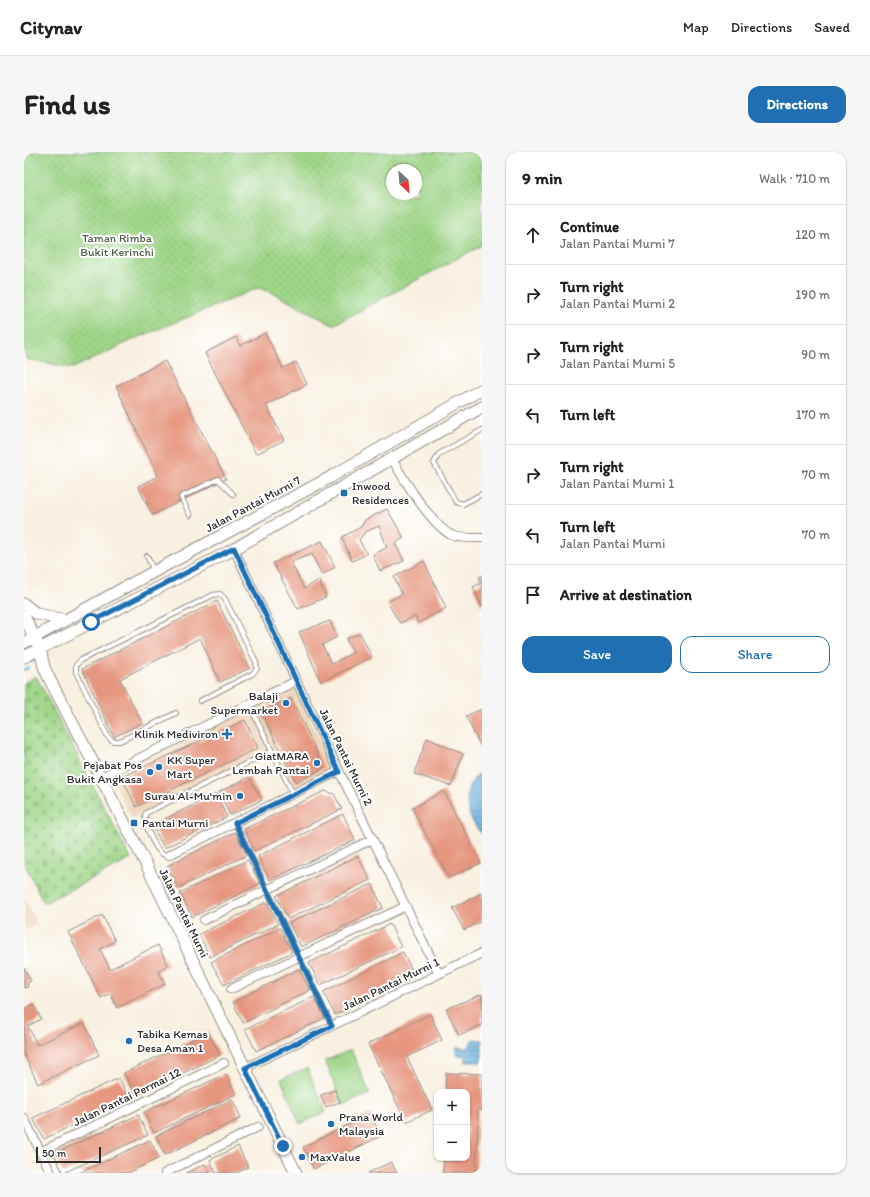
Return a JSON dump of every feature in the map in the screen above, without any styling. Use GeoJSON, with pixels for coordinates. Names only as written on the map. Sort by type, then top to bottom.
{"type":"FeatureCollection","features":[{"type":"Feature","properties":{"kind":"main road","name":"Jalan Pantai Murni 7"},"geometry":{"type":"LineString","coordinates":[[24,643],[154,571],[330,478],[482,389]]}},
{"type":"Feature","properties":{"kind":"main road"},"geometry":{"type":"LineString","coordinates":[[32,654],[234,548],[482,407]]}},
{"type":"Feature","properties":{"kind":"main road"},"geometry":{"type":"LineString","coordinates":[[24,604],[38,614],[66,620]]}},
{"type":"Feature","properties":{"kind":"main road"},"geometry":{"type":"LineString","coordinates":[[24,616],[34,637],[32,654]]}},
{"type":"Feature","properties":{"kind":"main road"},"geometry":{"type":"LineString","coordinates":[[24,643],[32,654]]}},
{"type":"Feature","properties":{"kind":"main road","name":"Jalan Pantai Murni"},"geometry":{"type":"LineString","coordinates":[[32,654],[44,667],[147,866],[296,1173]]}},
{"type":"Feature","properties":{"kind":"street"},"geometry":{"type":"LineString","coordinates":[[392,459],[427,511],[442,527],[452,535],[482,538]]}},
{"type":"Feature","properties":{"kind":"street","name":"Jalan Pantai Murni 2"},"geometry":{"type":"LineString","coordinates":[[234,548],[339,772],[439,974]]}},
{"type":"Feature","properties":{"kind":"street"},"geometry":{"type":"LineString","coordinates":[[101,777],[296,681]]}},
{"type":"Feature","properties":{"kind":"street"},"geometry":{"type":"LineString","coordinates":[[169,855],[339,772]]}},
{"type":"Feature","properties":{"kind":"street"},"geometry":{"type":"LineString","coordinates":[[204,920],[372,839]]}},
{"type":"Feature","properties":{"kind":"street"},"geometry":{"type":"LineString","coordinates":[[231,989],[406,906]]}},
{"type":"Feature","properties":{"kind":"street","name":"Jalan Pantai Murni 1"},"geometry":{"type":"LineString","coordinates":[[245,1068],[482,953]]}},
{"type":"Feature","properties":{"kind":"street","name":"Jalan Pantai Permai 12"},"geometry":{"type":"LineString","coordinates":[[40,1152],[224,1063]]}},
{"type":"Feature","properties":{"kind":"street"},"geometry":{"type":"LineString","coordinates":[[24,1118],[51,1173]]}},
{"type":"Feature","properties":{"kind":"street"},"geometry":{"type":"LineString","coordinates":[[165,1173],[258,1128]]}},
{"type":"Feature","properties":{"kind":"lane"},"geometry":{"type":"LineString","coordinates":[[482,430],[439,454],[434,463],[456,502],[463,504],[482,494]]}},
{"type":"Feature","properties":{"kind":"lane"},"geometry":{"type":"LineString","coordinates":[[190,514],[181,497],[218,479],[232,494]]}},
{"type":"Feature","properties":{"kind":"lane"},"geometry":{"type":"LineString","coordinates":[[147,556],[154,571]]}},
{"type":"Feature","properties":{"kind":"lane"},"geometry":{"type":"LineString","coordinates":[[176,713],[120,741],[113,741],[108,737],[76,672],[76,666],[81,660],[207,598],[220,594],[225,599],[256,662],[257,669],[252,674],[200,701]]}},
{"type":"Feature","properties":{"kind":"lane"},"geometry":{"type":"LineString","coordinates":[[249,704],[293,794]]}},
{"type":"Feature","properties":{"kind":"lane"},"geometry":{"type":"LineString","coordinates":[[169,855],[163,855],[158,851],[144,822],[146,813],[272,751]]}},
{"type":"Feature","properties":{"kind":"lane"},"geometry":{"type":"LineString","coordinates":[[235,823],[332,1026]]}},
{"type":"Feature","properties":{"kind":"shaded area"},"geometry":{"type":"Polygon","coordinates":[[[294,686],[334,770],[294,791],[273,748],[132,818],[110,776],[294,686]]]}},
{"type":"Feature","properties":{"kind":"shaded area"},"geometry":{"type":"Polygon","coordinates":[[[24,897],[37,924],[24,931],[24,897]]]}},
{"type":"Feature","properties":{"kind":"green space","name":"Taman Rimba Bukit Kerinchi"},"geometry":{"type":"Polygon","coordinates":[[[24,152],[482,152],[482,245],[333,325],[271,292],[258,288],[137,338],[73,368],[26,359],[24,348],[24,152]]]}},
{"type":"Feature","properties":{"kind":"green space"},"geometry":{"type":"Polygon","coordinates":[[[36,676],[131,859],[44,903],[24,863],[24,683],[36,676]]]}},
{"type":"Feature","properties":{"kind":"green space"},"geometry":{"type":"Polygon","coordinates":[[[351,1050],[370,1094],[343,1105],[325,1061],[351,1050]]]}},
{"type":"Feature","properties":{"kind":"green space"},"geometry":{"type":"Polygon","coordinates":[[[307,1068],[326,1112],[300,1124],[281,1079],[307,1068]]]}},
{"type":"Feature","properties":{"kind":"water"},"geometry":{"type":"Polygon","coordinates":[[[482,772],[482,834],[476,827],[468,811],[467,794],[470,785],[482,772]]]}},
{"type":"Feature","properties":{"kind":"water"},"geometry":{"type":"Polygon","coordinates":[[[473,1039],[482,1040],[482,1057],[480,1063],[474,1061],[465,1062],[466,1056],[456,1055],[457,1047],[467,1048],[473,1039]]]}},
{"type":"Feature","properties":{"kind":"building"},"geometry":{"type":"Polygon","coordinates":[[[265,333],[283,368],[296,362],[307,384],[266,405],[284,440],[256,454],[205,353],[236,337],[240,346],[265,333]]]}},
{"type":"Feature","properties":{"kind":"building"},"geometry":{"type":"Polygon","coordinates":[[[165,361],[226,479],[152,515],[138,486],[158,476],[116,386],[165,361]]]}},
{"type":"Feature","properties":{"kind":"building"},"geometry":{"type":"Polygon","coordinates":[[[387,509],[404,538],[395,543],[404,561],[380,571],[373,555],[387,547],[379,526],[365,532],[359,540],[367,554],[352,561],[342,537],[361,527],[365,520],[387,509]]]}},
{"type":"Feature","properties":{"kind":"building"},"geometry":{"type":"Polygon","coordinates":[[[322,541],[335,567],[322,575],[312,554],[291,562],[304,589],[319,580],[326,597],[298,609],[273,563],[322,541]]]}},
{"type":"Feature","properties":{"kind":"building"},"geometry":{"type":"Polygon","coordinates":[[[424,561],[446,608],[418,623],[415,616],[400,623],[387,602],[402,594],[394,577],[424,561]]]}},
{"type":"Feature","properties":{"kind":"building"},"geometry":{"type":"Polygon","coordinates":[[[482,575],[482,583],[479,577],[482,575]]]}},
{"type":"Feature","properties":{"kind":"building"},"geometry":{"type":"Polygon","coordinates":[[[482,583],[482,607],[473,587],[482,583]]]}},
{"type":"Feature","properties":{"kind":"building"},"geometry":{"type":"Polygon","coordinates":[[[217,601],[250,668],[220,682],[200,638],[120,679],[142,723],[114,737],[82,669],[217,601]]]}},
{"type":"Feature","properties":{"kind":"building"},"geometry":{"type":"Polygon","coordinates":[[[330,621],[337,637],[322,645],[332,664],[354,652],[346,639],[360,633],[372,657],[321,682],[299,632],[330,621]]]}},
{"type":"Feature","properties":{"kind":"building"},"geometry":{"type":"Polygon","coordinates":[[[291,698],[324,768],[296,782],[261,712],[291,698]]]}},
{"type":"Feature","properties":{"kind":"building"},"geometry":{"type":"Polygon","coordinates":[[[482,709],[482,749],[466,716],[482,709]]]}},
{"type":"Feature","properties":{"kind":"building"},"geometry":{"type":"Polygon","coordinates":[[[245,720],[258,748],[136,807],[122,777],[245,720]]]}},
{"type":"Feature","properties":{"kind":"building"},"geometry":{"type":"Polygon","coordinates":[[[427,738],[463,754],[451,786],[414,774],[427,738]]]}},
{"type":"Feature","properties":{"kind":"building","name":"Surau Al-Mu'min"},"geometry":{"type":"Polygon","coordinates":[[[249,777],[262,800],[230,815],[219,792],[249,777]]]}},
{"type":"Feature","properties":{"kind":"building"},"geometry":{"type":"Polygon","coordinates":[[[325,791],[334,794],[342,809],[254,851],[244,829],[325,791]]]}},
{"type":"Feature","properties":{"kind":"building"},"geometry":{"type":"Polygon","coordinates":[[[444,791],[481,863],[449,878],[412,808],[444,791]]]}},
{"type":"Feature","properties":{"kind":"building"},"geometry":{"type":"Polygon","coordinates":[[[216,794],[227,817],[164,848],[152,825],[216,794]]]}},
{"type":"Feature","properties":{"kind":"building"},"geometry":{"type":"Polygon","coordinates":[[[343,814],[355,840],[270,880],[258,856],[343,814]]]}},
{"type":"Feature","properties":{"kind":"building"},"geometry":{"type":"Polygon","coordinates":[[[235,832],[247,855],[178,888],[167,866],[235,832]]]}},
{"type":"Feature","properties":{"kind":"building"},"geometry":{"type":"Polygon","coordinates":[[[358,856],[370,880],[288,919],[276,896],[358,856]]]}},
{"type":"Feature","properties":{"kind":"building"},"geometry":{"type":"Polygon","coordinates":[[[248,860],[260,884],[192,917],[180,893],[248,860]]]}},
{"type":"Feature","properties":{"kind":"building"},"geometry":{"type":"Polygon","coordinates":[[[372,884],[383,908],[301,947],[289,923],[372,884]]]}},
{"type":"Feature","properties":{"kind":"building"},"geometry":{"type":"Polygon","coordinates":[[[482,893],[482,921],[464,930],[452,908],[482,893]]]}},
{"type":"Feature","properties":{"kind":"building"},"geometry":{"type":"Polygon","coordinates":[[[267,902],[278,924],[210,957],[199,934],[267,902]]]}},
{"type":"Feature","properties":{"kind":"building"},"geometry":{"type":"Polygon","coordinates":[[[102,915],[115,941],[100,949],[110,969],[158,945],[168,965],[158,971],[165,984],[117,1008],[110,993],[101,998],[68,932],[102,915]]]}},
{"type":"Feature","properties":{"kind":"building"},"geometry":{"type":"Polygon","coordinates":[[[390,924],[401,947],[320,985],[309,963],[390,924]]]}},
{"type":"Feature","properties":{"kind":"building"},"geometry":{"type":"Polygon","coordinates":[[[280,928],[292,952],[224,985],[211,962],[280,928]]]}},
{"type":"Feature","properties":{"kind":"building"},"geometry":{"type":"Polygon","coordinates":[[[403,952],[415,976],[335,1015],[323,992],[403,952]]]}},
{"type":"Feature","properties":{"kind":"building"},"geometry":{"type":"Polygon","coordinates":[[[24,968],[31,981],[27,983],[28,987],[24,988],[24,968]]]}},
{"type":"Feature","properties":{"kind":"building"},"geometry":{"type":"Polygon","coordinates":[[[299,969],[310,990],[243,1023],[233,1002],[299,969]]]}},
{"type":"Feature","properties":{"kind":"building"},"geometry":{"type":"Polygon","coordinates":[[[482,994],[482,1025],[459,1035],[446,1009],[482,994]]]}},
{"type":"Feature","properties":{"kind":"building"},"geometry":{"type":"Polygon","coordinates":[[[314,997],[325,1018],[256,1051],[245,1029],[314,997]]]}},
{"type":"Feature","properties":{"kind":"building"},"geometry":{"type":"Polygon","coordinates":[[[34,1004],[41,1019],[28,1026],[37,1045],[84,1023],[99,1055],[38,1084],[24,1054],[24,1009],[34,1004]]]}},
{"type":"Feature","properties":{"kind":"building"},"geometry":{"type":"Polygon","coordinates":[[[430,1014],[442,1040],[407,1057],[432,1110],[406,1122],[368,1044],[430,1014]]]}},
{"type":"Feature","properties":{"kind":"building"},"geometry":{"type":"Polygon","coordinates":[[[208,1032],[220,1055],[136,1096],[124,1073],[208,1032]]]}},
{"type":"Feature","properties":{"kind":"building"},"geometry":{"type":"Polygon","coordinates":[[[446,1073],[482,1074],[482,1110],[478,1110],[476,1173],[443,1173],[444,1161],[470,1161],[470,1089],[445,1089],[446,1073]]]}},
{"type":"Feature","properties":{"kind":"building"},"geometry":{"type":"Polygon","coordinates":[[[226,1074],[236,1094],[154,1133],[144,1112],[226,1074]]]}},
{"type":"Feature","properties":{"kind":"building"},"geometry":{"type":"Polygon","coordinates":[[[119,1078],[129,1098],[44,1139],[33,1118],[119,1078]]]}},
{"type":"Feature","properties":{"kind":"building"},"geometry":{"type":"Polygon","coordinates":[[[335,1090],[340,1102],[326,1107],[321,1095],[335,1090]]]}},
{"type":"Feature","properties":{"kind":"building"},"geometry":{"type":"Polygon","coordinates":[[[232,1099],[241,1118],[165,1155],[156,1136],[232,1099]]]}},
{"type":"Feature","properties":{"kind":"building"},"geometry":{"type":"Polygon","coordinates":[[[370,1114],[381,1136],[314,1169],[303,1147],[370,1114]]]}},
{"type":"Feature","properties":{"kind":"building"},"geometry":{"type":"Polygon","coordinates":[[[138,1115],[148,1135],[63,1173],[54,1154],[138,1115]]]}},
{"type":"Feature","properties":{"kind":"building"},"geometry":{"type":"Polygon","coordinates":[[[150,1140],[159,1158],[128,1173],[79,1173],[150,1140]]]}},
{"type":"Feature","properties":{"kind":"building"},"geometry":{"type":"Polygon","coordinates":[[[238,1146],[248,1167],[237,1173],[216,1173],[210,1160],[238,1146]]]}},
{"type":"Feature","properties":{"kind":"building"},"geometry":{"type":"Polygon","coordinates":[[[391,1162],[397,1173],[368,1173],[391,1162]]]}},
{"type":"Feature","properties":{"kind":"building"},"geometry":{"type":"Polygon","coordinates":[[[205,1164],[210,1173],[186,1173],[205,1164]]]}},
{"type":"Feature","properties":{"kind":"waterway"},"geometry":{"type":"LineString","coordinates":[[24,670],[28,668]]}},
{"type":"Feature","properties":{"kind":"place","name":"Inwood Residences"},"geometry":{"type":"Point","coordinates":[344,493]}},
{"type":"Feature","properties":{"kind":"place","name":"Balaji Supermarket"},"geometry":{"type":"Point","coordinates":[286,703]}},
{"type":"Feature","properties":{"kind":"place","name":"Klinik Mediviron"},"geometry":{"type":"Point","coordinates":[227,734]}},
{"type":"Feature","properties":{"kind":"place","name":"GiatMARA Lembah Pantai"},"geometry":{"type":"Point","coordinates":[317,763]}},
{"type":"Feature","properties":{"kind":"place","name":"KK Super Mart"},"geometry":{"type":"Point","coordinates":[159,767]}},
{"type":"Feature","properties":{"kind":"place","name":"Pejabat Pos Bukit Angkasa"},"geometry":{"type":"Point","coordinates":[150,772]}},
{"type":"Feature","properties":{"kind":"place","name":"Surau Al-Mu'min"},"geometry":{"type":"Point","coordinates":[240,796]}},
{"type":"Feature","properties":{"kind":"place","name":"Pantai Murni"},"geometry":{"type":"Point","coordinates":[134,823]}},
{"type":"Feature","properties":{"kind":"place","name":"Tabika Kemas Desa Aman 1"},"geometry":{"type":"Point","coordinates":[129,1041]}},
{"type":"Feature","properties":{"kind":"place","name":"Prana World Malaysia"},"geometry":{"type":"Point","coordinates":[331,1124]}},
{"type":"Feature","properties":{"kind":"place","name":"MaxValue"},"geometry":{"type":"Point","coordinates":[302,1157]}},
{"type":"Feature","properties":{"kind":"route"},"geometry":{"type":"LineString","coordinates":[[91,622],[234,548],[339,772],[235,823],[332,1026],[245,1068],[283,1146]]}}]}
